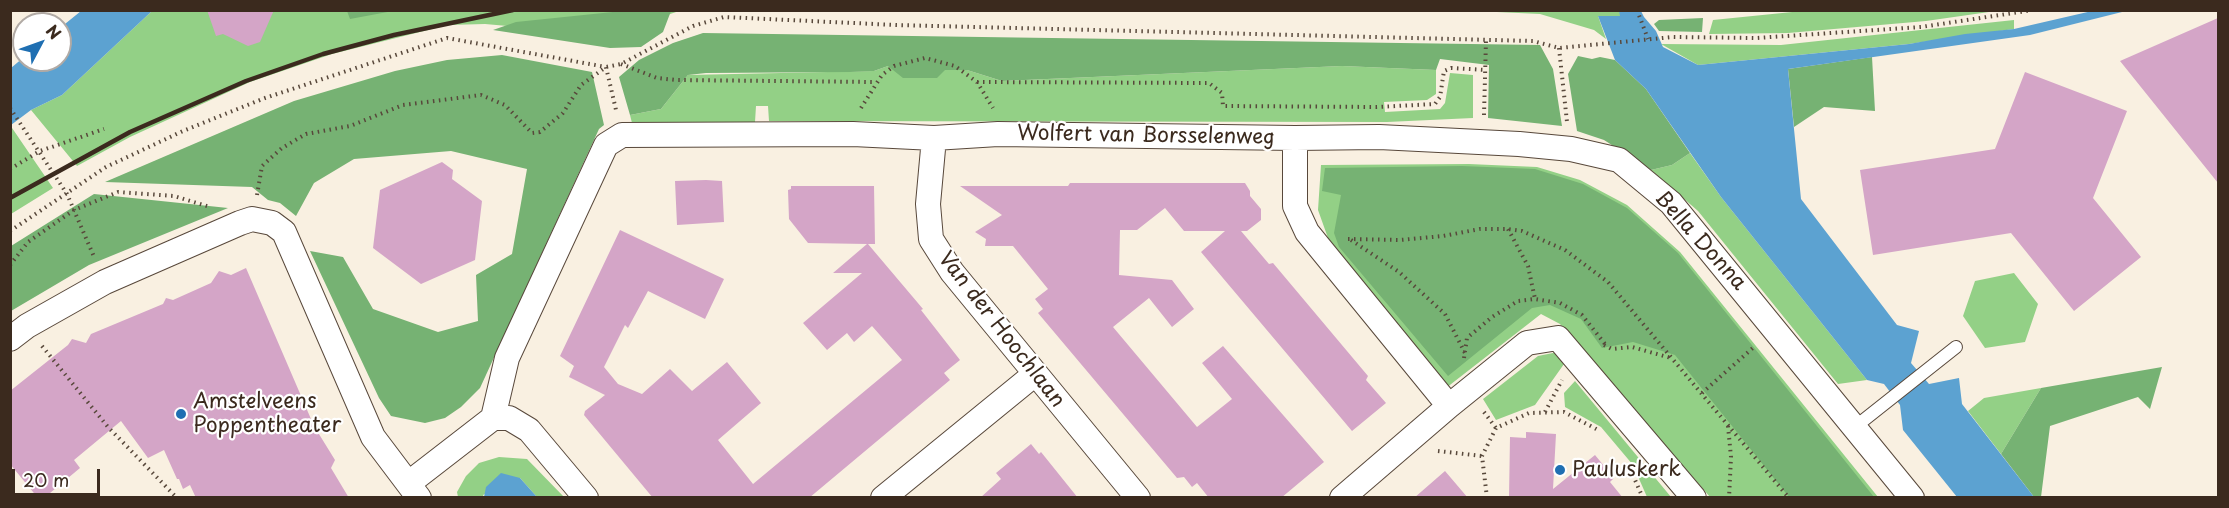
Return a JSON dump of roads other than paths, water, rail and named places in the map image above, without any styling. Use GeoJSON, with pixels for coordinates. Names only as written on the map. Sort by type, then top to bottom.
{"type":"FeatureCollection","features":[{"type":"Feature","properties":{"kind":"street","name":"Wolfert van Borsselenweg"},"geometry":{"type":"LineString","coordinates":[[493,418],[507,358],[606,145],[622,135],[853,134],[934,138],[998,135],[1295,138],[1295,206],[1307,232],[1449,406]]}},
{"type":"Feature","properties":{"kind":"street","name":"Bella Donna"},"geometry":{"type":"LineString","coordinates":[[1295,138],[1378,137],[1483,143],[1571,149],[1618,160],[1671,203],[1912,498]]}},
{"type":"Feature","properties":{"kind":"street","name":"Van der Hoochlaan"},"geometry":{"type":"LineString","coordinates":[[934,138],[928,204],[931,239],[952,272],[1138,498]]}},
{"type":"Feature","properties":{"kind":"street"},"geometry":{"type":"LineString","coordinates":[[19,333],[105,282],[246,221],[272,223],[284,232],[373,437],[414,490],[493,418],[509,418],[529,430],[586,498]]}},
{"type":"Feature","properties":{"kind":"street"},"geometry":{"type":"LineString","coordinates":[[1342,498],[1449,406],[1527,343],[1558,338],[1694,498]]}},
{"type":"Feature","properties":{"kind":"street"},"geometry":{"type":"LineString","coordinates":[[883,498],[1035,374]]}},
{"type":"Feature","properties":{"kind":"lane"},"geometry":{"type":"LineString","coordinates":[[1855,427],[1956,347]]}},
{"type":"Feature","properties":{"kind":"water"},"geometry":{"type":"Polygon","coordinates":[[[81,11],[152,11],[62,95],[31,110],[11,125],[11,68],[12,72],[72,72],[72,18],[81,11]]]}},
{"type":"Feature","properties":{"kind":"water"},"geometry":{"type":"Polygon","coordinates":[[[1619,11],[1641,11],[1656,31],[1663,47],[1698,65],[1909,44],[1965,34],[2014,29],[2092,11],[2126,11],[2030,35],[1788,69],[1801,199],[1897,325],[1919,331],[1911,363],[1929,384],[1959,378],[1962,404],[2034,497],[1957,497],[1903,430],[1900,405],[1884,384],[1867,380],[1721,197],[1646,89],[1615,60],[1598,16],[1620,16],[1619,11]]]}},
{"type":"Feature","properties":{"kind":"water"},"geometry":{"type":"Polygon","coordinates":[[[501,473],[520,478],[537,497],[484,497],[486,487],[501,473]]]}},
{"type":"Feature","properties":{"kind":"railway"},"geometry":{"type":"LineString","coordinates":[[10,198],[130,132],[246,81],[323,54],[394,35],[513,10]]}},
{"type":"Feature","properties":{"kind":"place","name":"Amstelveens Poppentheater"},"geometry":{"type":"Point","coordinates":[181,414]}},
{"type":"Feature","properties":{"kind":"place","name":"Pauluskerk"},"geometry":{"type":"Point","coordinates":[1560,470]}}]}
